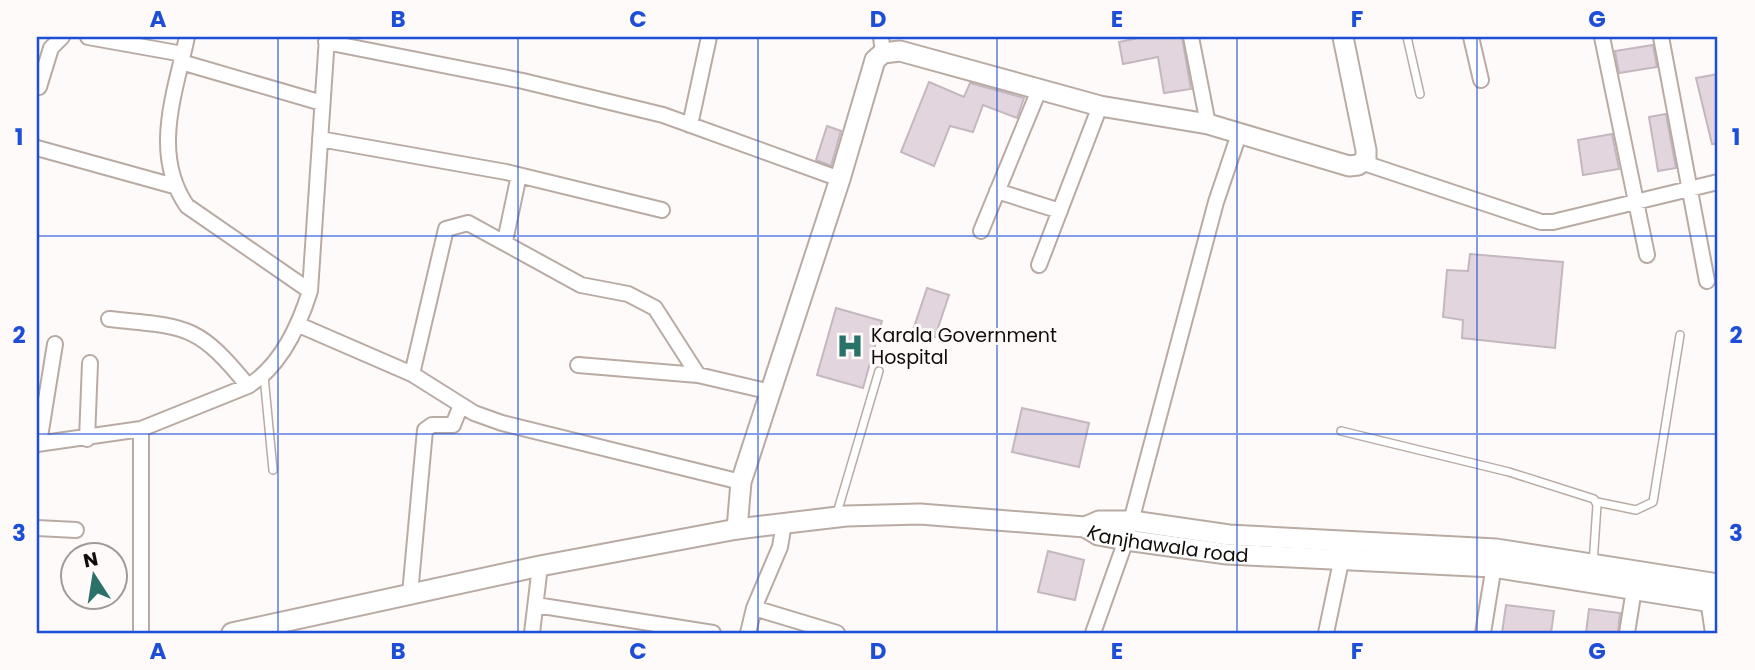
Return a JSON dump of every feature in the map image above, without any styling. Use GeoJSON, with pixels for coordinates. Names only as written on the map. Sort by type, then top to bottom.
{"type":"FeatureCollection","features":[{"type":"Feature","properties":{"kind":"main road"},"geometry":{"type":"LineString","coordinates":[[737,529],[741,482],[882,45],[1100,106],[1208,124],[1349,166],[1364,163],[1366,150],[1343,37]]}},
{"type":"Feature","properties":{"kind":"main road","name":"Kanjhawala road"},"geometry":{"type":"LineString","coordinates":[[241,632],[540,566],[737,529],[835,517],[920,514],[1042,526],[1086,527],[1098,535],[1129,531],[1227,554],[1343,552],[1593,565],[1636,580]]}},
{"type":"Feature","properties":{"kind":"main road","name":"Kanjhawala road"},"geometry":{"type":"LineString","coordinates":[[1495,558],[1713,592]]}},
{"type":"Feature","properties":{"kind":"street"},"geometry":{"type":"LineString","coordinates":[[40,87],[51,48],[62,37]]}},
{"type":"Feature","properties":{"kind":"street"},"geometry":{"type":"LineString","coordinates":[[88,37],[182,58],[322,103]]}},
{"type":"Feature","properties":{"kind":"street"},"geometry":{"type":"LineString","coordinates":[[187,37],[167,127],[168,165],[174,186],[187,206],[310,291]]}},
{"type":"Feature","properties":{"kind":"street"},"geometry":{"type":"LineString","coordinates":[[690,125],[709,37]]}},
{"type":"Feature","properties":{"kind":"street"},"geometry":{"type":"LineString","coordinates":[[1191,37],[1208,124]]}},
{"type":"Feature","properties":{"kind":"street"},"geometry":{"type":"LineString","coordinates":[[1471,37],[1481,80]]}},
{"type":"Feature","properties":{"kind":"street"},"geometry":{"type":"LineString","coordinates":[[1602,37],[1647,255]]}},
{"type":"Feature","properties":{"kind":"street"},"geometry":{"type":"LineString","coordinates":[[1661,37],[1707,281]]}},
{"type":"Feature","properties":{"kind":"street"},"geometry":{"type":"LineString","coordinates":[[55,344],[38,443],[87,439],[141,429],[248,386],[264,376],[299,325],[310,291],[326,40],[523,81],[663,116],[840,178]]}},
{"type":"Feature","properties":{"kind":"street"},"geometry":{"type":"LineString","coordinates":[[981,231],[1039,90]]}},
{"type":"Feature","properties":{"kind":"street"},"geometry":{"type":"LineString","coordinates":[[1039,265],[1100,106]]}},
{"type":"Feature","properties":{"kind":"street"},"geometry":{"type":"LineString","coordinates":[[1093,633],[1129,531],[1216,202],[1239,134]]}},
{"type":"Feature","properties":{"kind":"street"},"geometry":{"type":"LineString","coordinates":[[320,139],[519,175],[662,210]]}},
{"type":"Feature","properties":{"kind":"street"},"geometry":{"type":"LineString","coordinates":[[37,148],[174,186]]}},
{"type":"Feature","properties":{"kind":"street"},"geometry":{"type":"LineString","coordinates":[[1364,163],[1541,222],[1553,222],[1718,182]]}},
{"type":"Feature","properties":{"kind":"street"},"geometry":{"type":"LineString","coordinates":[[505,241],[519,175]]}},
{"type":"Feature","properties":{"kind":"street"},"geometry":{"type":"LineString","coordinates":[[997,191],[1060,211]]}},
{"type":"Feature","properties":{"kind":"street"},"geometry":{"type":"LineString","coordinates":[[412,374],[446,229],[468,223],[581,285],[628,294],[655,308],[698,375]]}},
{"type":"Feature","properties":{"kind":"street"},"geometry":{"type":"LineString","coordinates":[[109,319],[182,327],[198,334],[227,359],[248,386]]}},
{"type":"Feature","properties":{"kind":"street"},"geometry":{"type":"LineString","coordinates":[[299,325],[412,374],[461,405],[502,423],[741,482]]}},
{"type":"Feature","properties":{"kind":"street"},"geometry":{"type":"LineString","coordinates":[[87,439],[90,363]]}},
{"type":"Feature","properties":{"kind":"street"},"geometry":{"type":"LineString","coordinates":[[578,365],[698,375],[771,393]]}},
{"type":"Feature","properties":{"kind":"street"},"geometry":{"type":"LineString","coordinates":[[410,594],[425,430],[432,425],[453,425],[461,405]]}},
{"type":"Feature","properties":{"kind":"street"},"geometry":{"type":"LineString","coordinates":[[141,429],[141,633]]}},
{"type":"Feature","properties":{"kind":"street"},"geometry":{"type":"LineString","coordinates":[[748,633],[754,608],[780,547],[784,523]]}},
{"type":"Feature","properties":{"kind":"street"},"geometry":{"type":"LineString","coordinates":[[37,528],[76,530]]}},
{"type":"Feature","properties":{"kind":"street"},"geometry":{"type":"LineString","coordinates":[[1326,633],[1343,552]]}},
{"type":"Feature","properties":{"kind":"street"},"geometry":{"type":"LineString","coordinates":[[1483,633],[1495,558]]}},
{"type":"Feature","properties":{"kind":"street"},"geometry":{"type":"LineString","coordinates":[[532,633],[540,566]]}},
{"type":"Feature","properties":{"kind":"street"},"geometry":{"type":"LineString","coordinates":[[1627,633],[1636,580]]}},
{"type":"Feature","properties":{"kind":"street"},"geometry":{"type":"LineString","coordinates":[[1713,592],[1713,633]]}},
{"type":"Feature","properties":{"kind":"street"},"geometry":{"type":"LineString","coordinates":[[536,605],[713,633]]}},
{"type":"Feature","properties":{"kind":"street"},"geometry":{"type":"LineString","coordinates":[[754,608],[837,633]]}},
{"type":"Feature","properties":{"kind":"lane"},"geometry":{"type":"LineString","coordinates":[[1407,37],[1420,94]]}},
{"type":"Feature","properties":{"kind":"lane"},"geometry":{"type":"LineString","coordinates":[[1341,430],[1509,472],[1597,502],[1636,510],[1653,502],[1680,335]]}},
{"type":"Feature","properties":{"kind":"lane"},"geometry":{"type":"LineString","coordinates":[[835,517],[879,371]]}},
{"type":"Feature","properties":{"kind":"lane"},"geometry":{"type":"LineString","coordinates":[[264,376],[273,470]]}},
{"type":"Feature","properties":{"kind":"lane"},"geometry":{"type":"LineString","coordinates":[[1593,565],[1597,502]]}},
{"type":"Feature","properties":{"kind":"building"},"geometry":{"type":"Polygon","coordinates":[[[1143,37],[1182,37],[1191,89],[1164,93],[1158,57],[1123,64],[1119,42],[1143,37]]]}},
{"type":"Feature","properties":{"kind":"building"},"geometry":{"type":"Polygon","coordinates":[[[1653,45],[1657,67],[1619,73],[1615,51],[1653,45]]]}},
{"type":"Feature","properties":{"kind":"building"},"geometry":{"type":"Polygon","coordinates":[[[1718,74],[1718,144],[1712,144],[1696,78],[1718,74]]]}},
{"type":"Feature","properties":{"kind":"building"},"geometry":{"type":"Polygon","coordinates":[[[929,82],[964,97],[970,83],[1024,98],[1017,118],[983,105],[973,132],[950,126],[934,166],[901,152],[929,82]]]}},
{"type":"Feature","properties":{"kind":"building"},"geometry":{"type":"Polygon","coordinates":[[[1666,114],[1676,168],[1658,171],[1649,117],[1666,114]]]}},
{"type":"Feature","properties":{"kind":"building"},"geometry":{"type":"Polygon","coordinates":[[[827,126],[841,131],[831,166],[816,160],[827,126]]]}},
{"type":"Feature","properties":{"kind":"building"},"geometry":{"type":"Polygon","coordinates":[[[1612,134],[1619,169],[1583,175],[1578,140],[1612,134]]]}},
{"type":"Feature","properties":{"kind":"building"},"geometry":{"type":"Polygon","coordinates":[[[1470,254],[1563,262],[1555,348],[1462,338],[1463,320],[1443,317],[1447,270],[1468,271],[1470,254]]]}},
{"type":"Feature","properties":{"kind":"building"},"geometry":{"type":"Polygon","coordinates":[[[927,288],[949,295],[935,337],[913,330],[927,288]]]}},
{"type":"Feature","properties":{"kind":"building"},"geometry":{"type":"Polygon","coordinates":[[[836,308],[882,321],[863,388],[817,375],[836,308]]]}},
{"type":"Feature","properties":{"kind":"building"},"geometry":{"type":"Polygon","coordinates":[[[1022,408],[1089,423],[1079,467],[1012,452],[1022,408]]]}},
{"type":"Feature","properties":{"kind":"building"},"geometry":{"type":"Polygon","coordinates":[[[1048,551],[1084,560],[1075,600],[1038,592],[1048,551]]]}},
{"type":"Feature","properties":{"kind":"building"},"geometry":{"type":"Polygon","coordinates":[[[1506,605],[1554,611],[1551,633],[1502,633],[1506,605]]]}},
{"type":"Feature","properties":{"kind":"building"},"geometry":{"type":"Polygon","coordinates":[[[1589,609],[1620,613],[1618,633],[1586,633],[1589,609]]]}},
{"type":"Feature","properties":{"kind":"place","name":"Karala Government Hospital"},"geometry":{"type":"Point","coordinates":[850,346]}}]}
